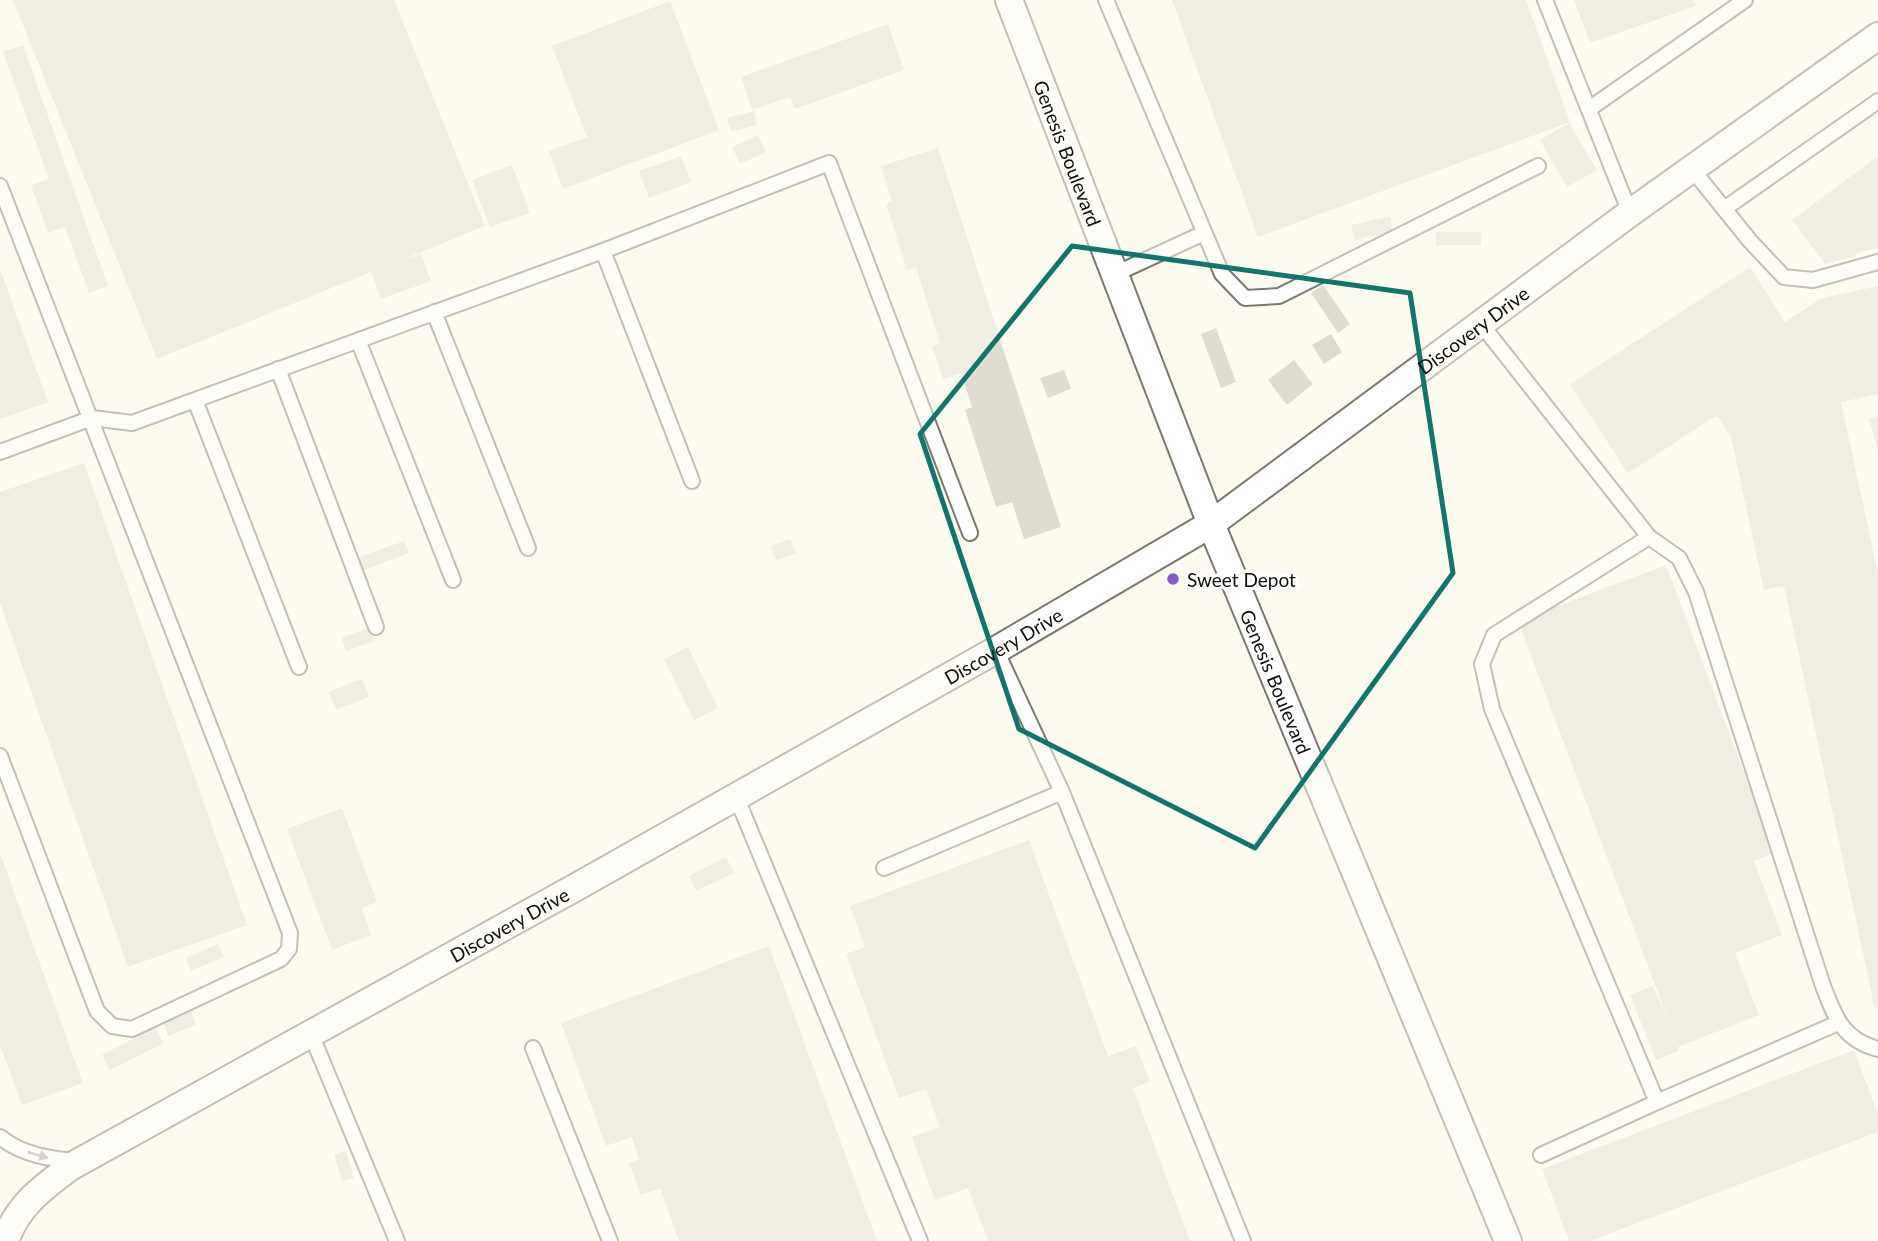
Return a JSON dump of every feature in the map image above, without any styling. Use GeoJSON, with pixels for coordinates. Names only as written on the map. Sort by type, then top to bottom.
{"type":"FeatureCollection","features":[{"type":"Feature","properties":{"kind":"street","name":"Genesis Boulevard"},"geometry":{"type":"LineString","coordinates":[[1009,0],[1212,524],[1508,1241]]}},
{"type":"Feature","properties":{"kind":"street","name":"Discovery Drive"},"geometry":{"type":"LineString","coordinates":[[3,1238],[34,1194],[76,1165],[736,796],[1212,524],[1630,213],[1878,36]]}},
{"type":"Feature","properties":{"kind":"lane"},"geometry":{"type":"LineString","coordinates":[[1106,0],[1222,274],[1245,298],[1279,296],[1538,166]]}},
{"type":"Feature","properties":{"kind":"lane"},"geometry":{"type":"LineString","coordinates":[[1545,0],[1630,213]]}},
{"type":"Feature","properties":{"kind":"lane"},"geometry":{"type":"LineString","coordinates":[[1589,109],[1745,0]]}},
{"type":"Feature","properties":{"kind":"lane"},"geometry":{"type":"LineString","coordinates":[[1724,209],[1878,101]]}},
{"type":"Feature","properties":{"kind":"lane"},"geometry":{"type":"LineString","coordinates":[[0,452],[92,418],[132,423],[603,251],[829,163],[970,533]]}},
{"type":"Feature","properties":{"kind":"lane"},"geometry":{"type":"LineString","coordinates":[[1692,169],[1750,241],[1784,277],[1813,280],[1878,262]]}},
{"type":"Feature","properties":{"kind":"lane"},"geometry":{"type":"LineString","coordinates":[[0,186],[290,933],[289,949],[282,959],[132,1029],[113,1026],[97,1011],[0,756]]}},
{"type":"Feature","properties":{"kind":"lane"},"geometry":{"type":"LineString","coordinates":[[1115,274],[1204,233]]}},
{"type":"Feature","properties":{"kind":"lane"},"geometry":{"type":"LineString","coordinates":[[603,251],[692,481]]}},
{"type":"Feature","properties":{"kind":"lane"},"geometry":{"type":"LineString","coordinates":[[434,312],[528,548]]}},
{"type":"Feature","properties":{"kind":"lane"},"geometry":{"type":"LineString","coordinates":[[1481,324],[1649,537],[1679,558],[1696,592],[1822,983],[1838,1023],[1862,1045],[1878,1049]]}},
{"type":"Feature","properties":{"kind":"lane"},"geometry":{"type":"LineString","coordinates":[[358,340],[453,580]]}},
{"type":"Feature","properties":{"kind":"lane"},"geometry":{"type":"LineString","coordinates":[[278,369],[376,627]]}},
{"type":"Feature","properties":{"kind":"lane"},"geometry":{"type":"LineString","coordinates":[[195,400],[299,667]]}},
{"type":"Feature","properties":{"kind":"lane"},"geometry":{"type":"LineString","coordinates":[[1649,537],[1493,635],[1482,664],[1492,709],[1657,1102]]}},
{"type":"Feature","properties":{"kind":"lane"},"geometry":{"type":"LineString","coordinates":[[996,649],[1062,792],[1243,1241]]}},
{"type":"Feature","properties":{"kind":"lane"},"geometry":{"type":"LineString","coordinates":[[884,869],[1062,792]]}},
{"type":"Feature","properties":{"kind":"lane"},"geometry":{"type":"LineString","coordinates":[[736,796],[920,1241]]}},
{"type":"Feature","properties":{"kind":"lane"},"geometry":{"type":"LineString","coordinates":[[1541,1155],[1838,1023]]}},
{"type":"Feature","properties":{"kind":"lane"},"geometry":{"type":"LineString","coordinates":[[311,1034],[397,1241]]}},
{"type":"Feature","properties":{"kind":"lane"},"geometry":{"type":"LineString","coordinates":[[533,1048],[610,1241]]}},
{"type":"Feature","properties":{"kind":"lane"},"geometry":{"type":"LineString","coordinates":[[0,1137],[11,1146],[35,1155],[76,1165]]}},
{"type":"Feature","properties":{"kind":"highlighted area"},"geometry":{"type":"Polygon","coordinates":[[[1072,246],[1410,293],[1453,573],[1255,848],[1019,729],[920,434],[1072,246]]]}},
{"type":"Feature","properties":{"kind":"building"},"geometry":{"type":"Polygon","coordinates":[[[13,0],[394,0],[485,226],[397,262],[421,254],[431,281],[381,299],[371,272],[157,359],[13,0]]]}},
{"type":"Feature","properties":{"kind":"building"},"geometry":{"type":"Polygon","coordinates":[[[1172,0],[1526,0],[1570,122],[1258,237],[1172,0]]]}},
{"type":"Feature","properties":{"kind":"building"},"geometry":{"type":"Polygon","coordinates":[[[1574,0],[1694,0],[1696,6],[1590,43],[1574,0]]]}},
{"type":"Feature","properties":{"kind":"building"},"geometry":{"type":"Polygon","coordinates":[[[670,1],[719,130],[563,189],[549,151],[587,137],[552,46],[670,1]]]}},
{"type":"Feature","properties":{"kind":"building"},"geometry":{"type":"Polygon","coordinates":[[[888,24],[904,70],[795,109],[790,97],[752,110],[741,77],[888,24]]]}},
{"type":"Feature","properties":{"kind":"building"},"geometry":{"type":"Polygon","coordinates":[[[23,45],[108,286],[89,293],[65,227],[48,233],[31,185],[49,179],[3,52],[23,45]]]}},
{"type":"Feature","properties":{"kind":"building"},"geometry":{"type":"Polygon","coordinates":[[[754,111],[757,125],[731,132],[727,118],[754,111]]]}},
{"type":"Feature","properties":{"kind":"building"},"geometry":{"type":"Polygon","coordinates":[[[1569,123],[1597,170],[1567,187],[1540,140],[1569,123]]]}},
{"type":"Feature","properties":{"kind":"building"},"geometry":{"type":"Polygon","coordinates":[[[758,135],[766,152],[740,164],[732,147],[758,135]]]}},
{"type":"Feature","properties":{"kind":"building"},"geometry":{"type":"Polygon","coordinates":[[[938,148],[1061,527],[1024,539],[1012,502],[996,507],[965,410],[972,407],[961,373],[943,379],[932,346],[940,344],[916,267],[907,270],[886,204],[892,202],[881,166],[938,148]]]}},
{"type":"Feature","properties":{"kind":"building"},"geometry":{"type":"Polygon","coordinates":[[[681,156],[691,182],[649,198],[639,171],[681,156]]]}},
{"type":"Feature","properties":{"kind":"building"},"geometry":{"type":"Polygon","coordinates":[[[1878,156],[1878,248],[1825,264],[1792,220],[1878,156]]]}},
{"type":"Feature","properties":{"kind":"building"},"geometry":{"type":"Polygon","coordinates":[[[512,165],[530,213],[490,227],[472,180],[512,165]]]}},
{"type":"Feature","properties":{"kind":"building"},"geometry":{"type":"Polygon","coordinates":[[[1390,216],[1393,231],[1355,240],[1351,225],[1390,216]]]}},
{"type":"Feature","properties":{"kind":"building"},"geometry":{"type":"Polygon","coordinates":[[[1436,232],[1481,232],[1481,245],[1436,245],[1436,232]]]}},
{"type":"Feature","properties":{"kind":"building"},"geometry":{"type":"Polygon","coordinates":[[[1750,267],[1785,322],[1820,299],[1878,286],[1878,394],[1841,402],[1878,573],[1878,1008],[1875,1009],[1784,586],[1764,590],[1731,437],[1718,417],[1714,417],[1627,472],[1570,384],[1750,267]]]}},
{"type":"Feature","properties":{"kind":"building"},"geometry":{"type":"Polygon","coordinates":[[[0,269],[48,402],[0,419],[0,269]]]}},
{"type":"Feature","properties":{"kind":"building"},"geometry":{"type":"Polygon","coordinates":[[[1323,285],[1350,324],[1338,333],[1311,293],[1323,285]]]}},
{"type":"Feature","properties":{"kind":"building"},"geometry":{"type":"Polygon","coordinates":[[[1216,328],[1236,382],[1221,388],[1201,334],[1216,328]]]}},
{"type":"Feature","properties":{"kind":"building"},"geometry":{"type":"Polygon","coordinates":[[[1331,334],[1342,352],[1324,364],[1312,345],[1331,334]]]}},
{"type":"Feature","properties":{"kind":"building"},"geometry":{"type":"Polygon","coordinates":[[[1294,360],[1313,384],[1287,405],[1268,380],[1294,360]]]}},
{"type":"Feature","properties":{"kind":"building"},"geometry":{"type":"Polygon","coordinates":[[[1064,370],[1071,389],[1048,398],[1040,378],[1064,370]]]}},
{"type":"Feature","properties":{"kind":"building"},"geometry":{"type":"Polygon","coordinates":[[[1878,416],[1878,450],[1877,450],[1869,418],[1878,416]]]}},
{"type":"Feature","properties":{"kind":"building"},"geometry":{"type":"Polygon","coordinates":[[[84,463],[247,925],[128,967],[0,603],[0,492],[84,463]]]}},
{"type":"Feature","properties":{"kind":"building"},"geometry":{"type":"Polygon","coordinates":[[[790,539],[796,554],[776,560],[771,546],[790,539]]]}},
{"type":"Feature","properties":{"kind":"building"},"geometry":{"type":"Polygon","coordinates":[[[404,541],[409,553],[356,573],[351,560],[404,541]]]}},
{"type":"Feature","properties":{"kind":"building"},"geometry":{"type":"Polygon","coordinates":[[[1666,565],[1774,853],[1754,861],[1782,935],[1735,953],[1759,1015],[1678,1047],[1679,1051],[1656,1060],[1630,995],[1653,986],[1669,1022],[1518,621],[1666,565]]]}},
{"type":"Feature","properties":{"kind":"building"},"geometry":{"type":"Polygon","coordinates":[[[370,627],[375,641],[346,651],[341,638],[370,627]]]}},
{"type":"Feature","properties":{"kind":"building"},"geometry":{"type":"Polygon","coordinates":[[[688,647],[718,708],[694,720],[664,659],[688,647]]]}},
{"type":"Feature","properties":{"kind":"building"},"geometry":{"type":"Polygon","coordinates":[[[362,679],[369,697],[336,710],[328,692],[362,679]]]}},
{"type":"Feature","properties":{"kind":"building"},"geometry":{"type":"Polygon","coordinates":[[[342,808],[377,902],[362,908],[371,935],[332,950],[287,829],[342,808]]]}},
{"type":"Feature","properties":{"kind":"building"},"geometry":{"type":"Polygon","coordinates":[[[1029,840],[1108,1056],[1136,1046],[1150,1082],[1133,1088],[1190,1241],[988,1241],[968,1188],[935,1200],[912,1137],[940,1127],[926,1089],[899,1098],[846,954],[865,947],[850,906],[1029,840]]]}},
{"type":"Feature","properties":{"kind":"building"},"geometry":{"type":"Polygon","coordinates":[[[0,853],[83,1083],[22,1105],[0,1045],[0,853]]]}},
{"type":"Feature","properties":{"kind":"building"},"geometry":{"type":"Polygon","coordinates":[[[726,857],[734,873],[696,891],[689,876],[726,857]]]}},
{"type":"Feature","properties":{"kind":"building"},"geometry":{"type":"Polygon","coordinates":[[[218,944],[224,957],[191,971],[186,958],[218,944]]]}},
{"type":"Feature","properties":{"kind":"building"},"geometry":{"type":"Polygon","coordinates":[[[769,946],[877,1241],[679,1241],[660,1188],[641,1195],[629,1163],[639,1159],[632,1137],[606,1146],[561,1023],[769,946]]]}},
{"type":"Feature","properties":{"kind":"building"},"geometry":{"type":"Polygon","coordinates":[[[191,1011],[196,1025],[168,1036],[163,1021],[191,1011]]]}},
{"type":"Feature","properties":{"kind":"building"},"geometry":{"type":"Polygon","coordinates":[[[155,1027],[164,1043],[110,1070],[102,1055],[155,1027]]]}},
{"type":"Feature","properties":{"kind":"building"},"geometry":{"type":"Polygon","coordinates":[[[1854,1050],[1878,1114],[1878,1132],[1590,1241],[1569,1241],[1542,1169],[1854,1050]]]}},
{"type":"Feature","properties":{"kind":"building"},"geometry":{"type":"Polygon","coordinates":[[[346,1151],[354,1178],[342,1181],[334,1154],[346,1151]]]}},
{"type":"Feature","properties":{"kind":"place","name":"Sweet Depot"},"geometry":{"type":"Point","coordinates":[1173,579]}}]}
